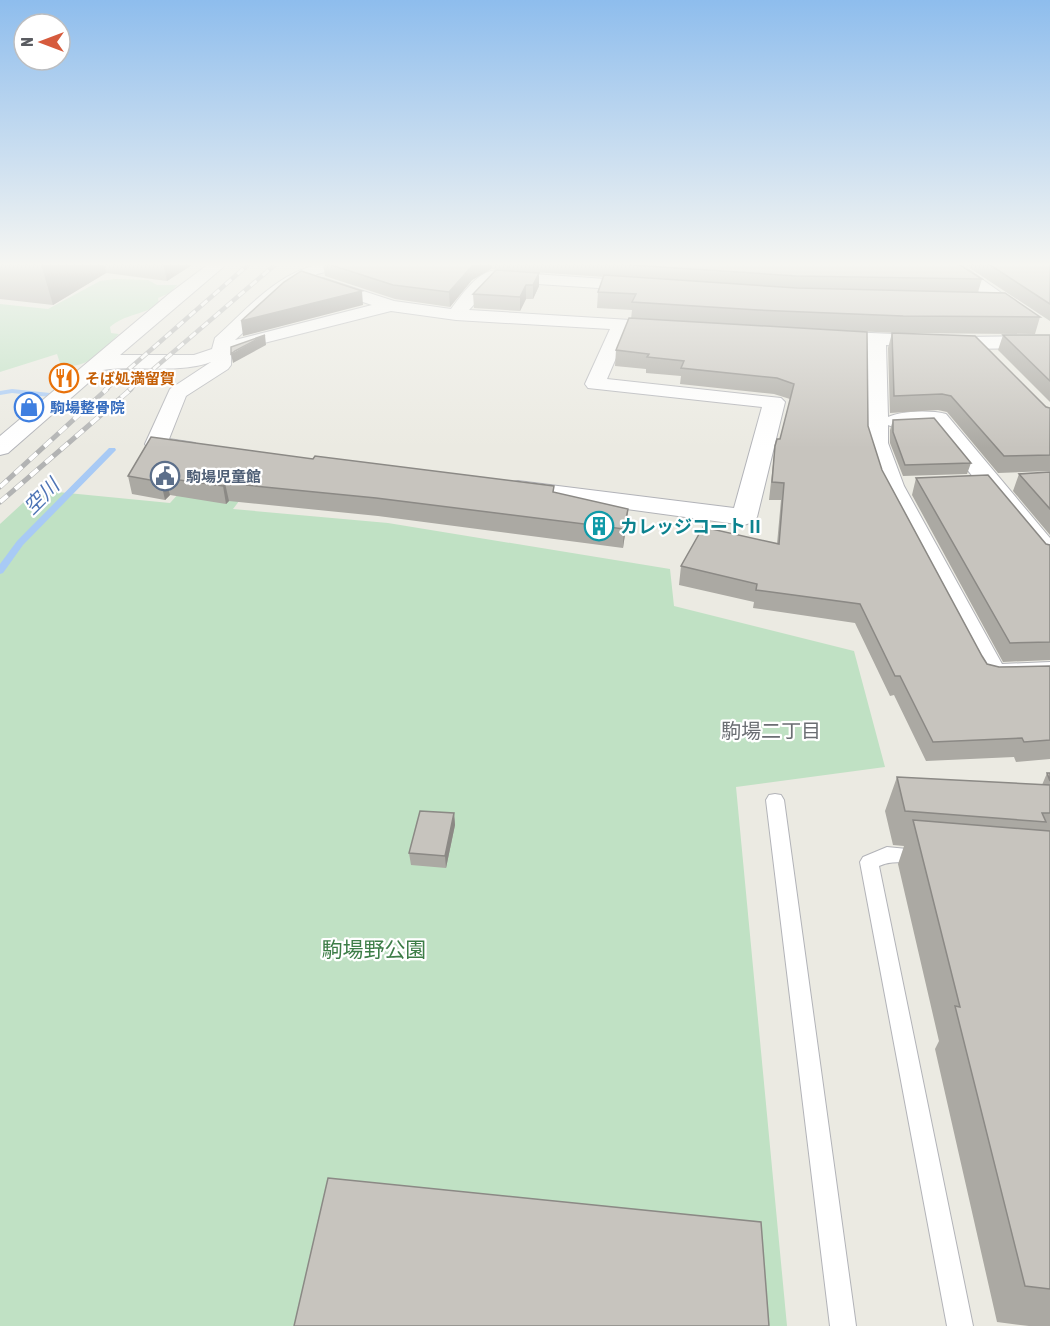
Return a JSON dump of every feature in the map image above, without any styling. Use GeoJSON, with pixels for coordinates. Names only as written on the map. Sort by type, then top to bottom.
{"type":"FeatureCollection","features":[{"type":"Feature","properties":{"kind":"street"},"geometry":{"type":"LineString","coordinates":[[0,448],[145,325]]}},
{"type":"Feature","properties":{"kind":"street"},"geometry":{"type":"LineString","coordinates":[[211,450],[156,444],[177,393],[222,365],[222,342],[241,325]]}},
{"type":"Feature","properties":{"kind":"street"},"geometry":{"type":"LineString","coordinates":[[101,364],[122,361],[196,361],[257,339],[315,325]]}},
{"type":"Feature","properties":{"kind":"street"},"geometry":{"type":"LineString","coordinates":[[494,485],[744,517],[774,402],[595,384],[621,325]]}},
{"type":"Feature","properties":{"kind":"street"},"geometry":{"type":"LineString","coordinates":[[638,325],[660,326]]}},
{"type":"Feature","properties":{"kind":"street"},"geometry":{"type":"LineString","coordinates":[[810,336],[978,344],[1050,342]]}},
{"type":"Feature","properties":{"kind":"street"},"geometry":{"type":"LineString","coordinates":[[876,340],[877,443],[903,486],[993,674],[1050,672]]}},
{"type":"Feature","properties":{"kind":"street"},"geometry":{"type":"LineString","coordinates":[[978,344],[994,360]]}},
{"type":"Feature","properties":{"kind":"street"},"geometry":{"type":"LineString","coordinates":[[878,422],[938,419],[1003,483],[1050,555]]}},
{"type":"Feature","properties":{"kind":"street"},"geometry":{"type":"LineString","coordinates":[[958,484],[1003,483]]}},
{"type":"Feature","properties":{"kind":"lane"},"geometry":{"type":"LineString","coordinates":[[775,800],[843,1326]]}},
{"type":"Feature","properties":{"kind":"lane"},"geometry":{"type":"LineString","coordinates":[[945,858],[887,854],[869,862],[960,1326]]}},
{"type":"Feature","properties":{"kind":"green space"},"geometry":{"type":"Polygon","coordinates":[[[0,325],[113,325],[110,327],[111,333],[119,334],[100,353],[85,363],[69,366],[60,363],[57,354],[0,372],[0,325]]]}},
{"type":"Feature","properties":{"kind":"green space","name":"駒場野公園"},"geometry":{"type":"Polygon","coordinates":[[[209,460],[266,466],[233,509],[388,523],[670,569],[674,606],[854,651],[885,767],[736,787],[787,1326],[0,1326],[0,524],[37,490],[170,503],[209,460]]]}},
{"type":"Feature","properties":{"kind":"building"},"geometry":{"type":"Polygon","coordinates":[[[626,325],[746,325],[867,332],[868,426],[882,470],[987,664],[999,667],[1050,666],[1050,740],[1024,742],[1022,738],[933,742],[900,676],[895,676],[860,604],[756,590],[757,584],[681,566],[703,527],[779,544],[784,483],[772,482],[775,446],[777,439],[780,439],[794,384],[777,378],[681,368],[684,361],[647,357],[649,354],[616,350],[626,325]]]}},
{"type":"Feature","properties":{"kind":"building"},"geometry":{"type":"Polygon","coordinates":[[[892,333],[975,336],[1046,407],[1050,408],[1050,455],[1004,456],[951,396],[942,394],[894,396],[892,333]]]}},
{"type":"Feature","properties":{"kind":"building"},"geometry":{"type":"Polygon","coordinates":[[[265,335],[235,351],[231,354],[231,347],[265,335]]]}},
{"type":"Feature","properties":{"kind":"building"},"geometry":{"type":"Polygon","coordinates":[[[1003,335],[1050,335],[1050,381],[1003,335]]]}},
{"type":"Feature","properties":{"kind":"building"},"geometry":{"type":"Polygon","coordinates":[[[934,418],[971,463],[905,465],[893,432],[893,420],[934,418]]]}},
{"type":"Feature","properties":{"kind":"building"},"geometry":{"type":"Polygon","coordinates":[[[151,437],[313,459],[315,456],[554,486],[553,492],[628,509],[624,529],[376,498],[225,483],[223,486],[165,478],[161,482],[128,476],[151,437]]]}},
{"type":"Feature","properties":{"kind":"building"},"geometry":{"type":"Polygon","coordinates":[[[1050,472],[1050,509],[1019,474],[1050,472]]]}},
{"type":"Feature","properties":{"kind":"building"},"geometry":{"type":"Polygon","coordinates":[[[988,475],[1046,544],[1050,545],[1050,642],[1010,643],[916,478],[988,475]]]}},
{"type":"Feature","properties":{"kind":"building"},"geometry":{"type":"Polygon","coordinates":[[[897,777],[1050,785],[1050,813],[1042,813],[1046,822],[905,811],[897,777]]]}},
{"type":"Feature","properties":{"kind":"building"},"geometry":{"type":"Polygon","coordinates":[[[420,811],[454,813],[445,856],[409,853],[420,811]]]}},
{"type":"Feature","properties":{"kind":"building"},"geometry":{"type":"Polygon","coordinates":[[[913,820],[1050,831],[1050,1289],[1025,1286],[955,1006],[960,1007],[913,820]]]}},
{"type":"Feature","properties":{"kind":"building"},"geometry":{"type":"Polygon","coordinates":[[[328,1178],[761,1222],[769,1326],[294,1326],[328,1178]]]}},
{"type":"Feature","properties":{"kind":"waterway","name":"空川"},"geometry":{"type":"LineString","coordinates":[[0,393],[12,391],[50,395]]}},
{"type":"Feature","properties":{"kind":"waterway","name":"空川"},"geometry":{"type":"LineString","coordinates":[[0,571],[20,543],[112,450]]}},
{"type":"Feature","properties":{"kind":"railway"},"geometry":{"type":"LineString","coordinates":[[105,390],[179,325]]}},
{"type":"Feature","properties":{"kind":"railway"},"geometry":{"type":"LineString","coordinates":[[129,390],[205,325]]}},
{"type":"Feature","properties":{"kind":"railway"},"geometry":{"type":"LineString","coordinates":[[0,487],[107,389]]}},
{"type":"Feature","properties":{"kind":"railway"},"geometry":{"type":"LineString","coordinates":[[0,502],[131,389]]}},
{"type":"Feature","properties":{"kind":"place","name":"そば処満留賀"},"geometry":{"type":"Point","coordinates":[64,378]}},
{"type":"Feature","properties":{"kind":"place","name":"駒場整骨院"},"geometry":{"type":"Point","coordinates":[29,407]}},
{"type":"Feature","properties":{"kind":"place","name":"駒場児童館"},"geometry":{"type":"Point","coordinates":[165,476]}},
{"type":"Feature","properties":{"kind":"place","name":"カレッジコートⅡ"},"geometry":{"type":"Point","coordinates":[599,526]}},
{"type":"Feature","properties":{"kind":"district","name":"駒場二丁目"},"geometry":{"type":"Point","coordinates":[771,730]}}]}
